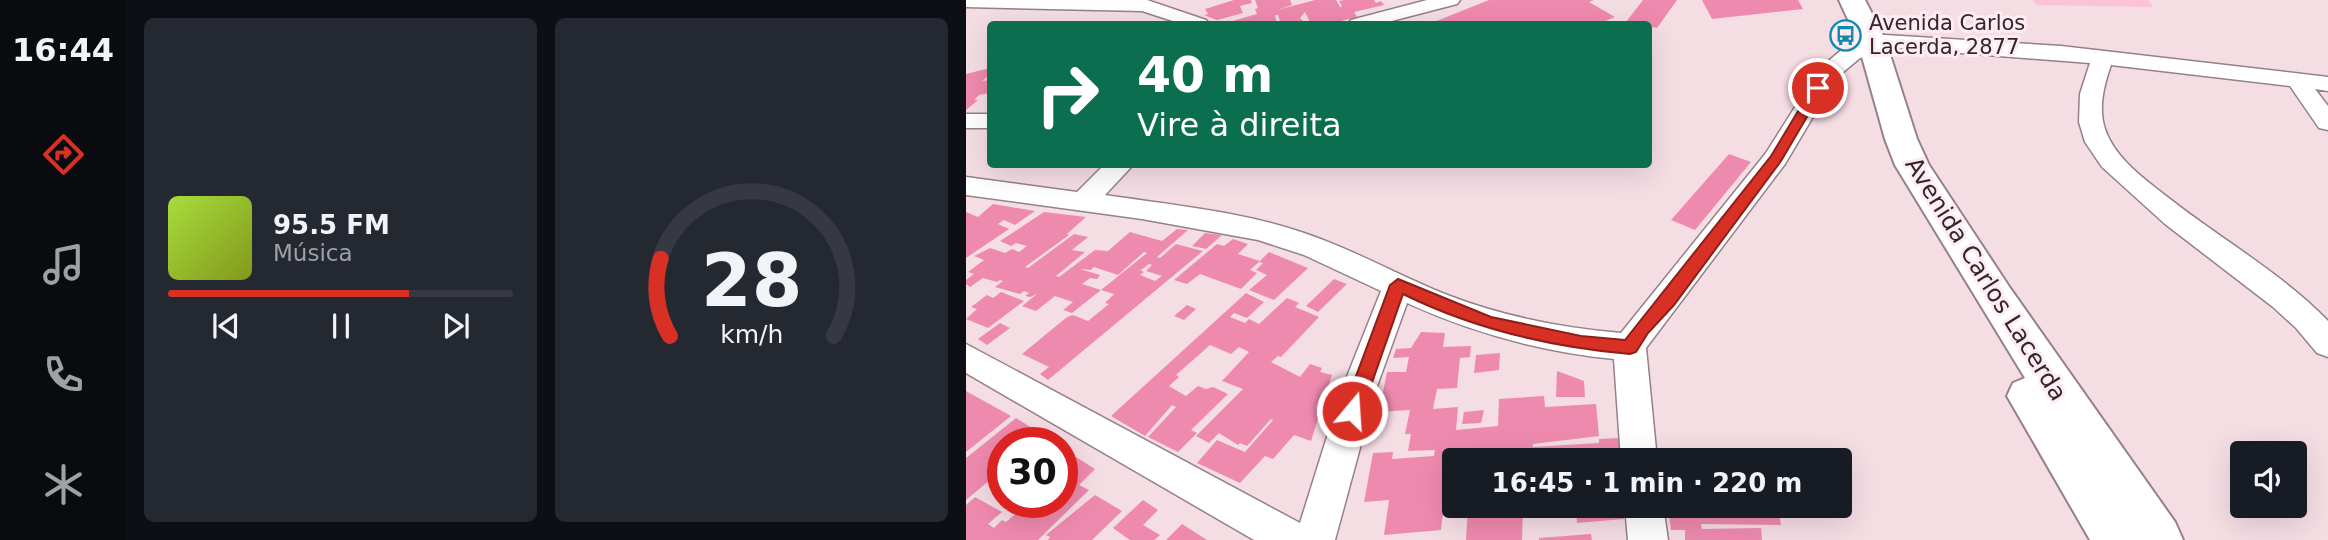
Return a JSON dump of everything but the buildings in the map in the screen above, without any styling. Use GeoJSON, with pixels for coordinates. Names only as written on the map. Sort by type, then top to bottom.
{"type":"FeatureCollection","features":[{"type":"Feature","properties":{"kind":"main road","name":"Avenida Carlos Lacerda"},"geometry":{"type":"LineString","coordinates":[[1830,0],[1862,45],[1912,165],[1996,299],[2157,540]]}},
{"type":"Feature","properties":{"kind":"main road","name":"Avenida Carlos Lacerda"},"geometry":{"type":"LineString","coordinates":[[1852,0],[1862,45],[1865,101],[1881,146],[1903,192],[2119,540]]}},
{"type":"Feature","properties":{"kind":"street"},"geometry":{"type":"LineString","coordinates":[[1157,8],[1187,0]]}},
{"type":"Feature","properties":{"kind":"street"},"geometry":{"type":"LineString","coordinates":[[1370,21],[1450,0]]}},
{"type":"Feature","properties":{"kind":"street"},"geometry":{"type":"LineString","coordinates":[[966,2],[1124,4],[1157,8],[1191,21]]}},
{"type":"Feature","properties":{"kind":"street"},"geometry":{"type":"LineString","coordinates":[[1638,448],[1630,347],[1642,328],[1668,300],[1776,158],[1827,74],[1862,45],[2103,58],[2328,84]]}},
{"type":"Feature","properties":{"kind":"street"},"geometry":{"type":"LineString","coordinates":[[2103,58],[2097,70],[2089,112],[2092,129],[2105,153],[2133,184],[2200,238],[2296,306],[2328,320]]}},
{"type":"Feature","properties":{"kind":"street"},"geometry":{"type":"LineString","coordinates":[[2298,82],[2328,123]]}},
{"type":"Feature","properties":{"kind":"street"},"geometry":{"type":"LineString","coordinates":[[966,121],[987,121]]}},
{"type":"Feature","properties":{"kind":"street"},"geometry":{"type":"LineString","coordinates":[[1084,201],[1117,168]]}},
{"type":"Feature","properties":{"kind":"street"},"geometry":{"type":"LineString","coordinates":[[966,186],[1228,223],[1273,234],[1321,251],[1437,304],[1489,323],[1581,343],[1630,347]]}},
{"type":"Feature","properties":{"kind":"street"},"geometry":{"type":"LineString","coordinates":[[1315,540],[1355,402],[1398,285]]}},
{"type":"Feature","properties":{"kind":"street"},"geometry":{"type":"LineString","coordinates":[[2296,306],[2328,344]]}},
{"type":"Feature","properties":{"kind":"street"},"geometry":{"type":"LineString","coordinates":[[966,357],[1292,540]]}},
{"type":"Feature","properties":{"kind":"street"},"geometry":{"type":"LineString","coordinates":[[1645,518],[1648,540]]}},
{"type":"Feature","properties":{"kind":"shaded area"},"geometry":{"type":"Polygon","coordinates":[[[2033,0],[2148,0],[2153,7],[2036,5],[2033,0]]]}},
{"type":"Feature","properties":{"kind":"place","name":"Avenida Carlos Lacerda, 2877"},"geometry":{"type":"Point","coordinates":[1846,35]}},
{"type":"Feature","properties":{"kind":"route"},"geometry":{"type":"LineString","coordinates":[[1352,411],[1398,285],[1437,304],[1489,323],[1581,343],[1630,347],[1790,139],[1818,88]]}}]}
